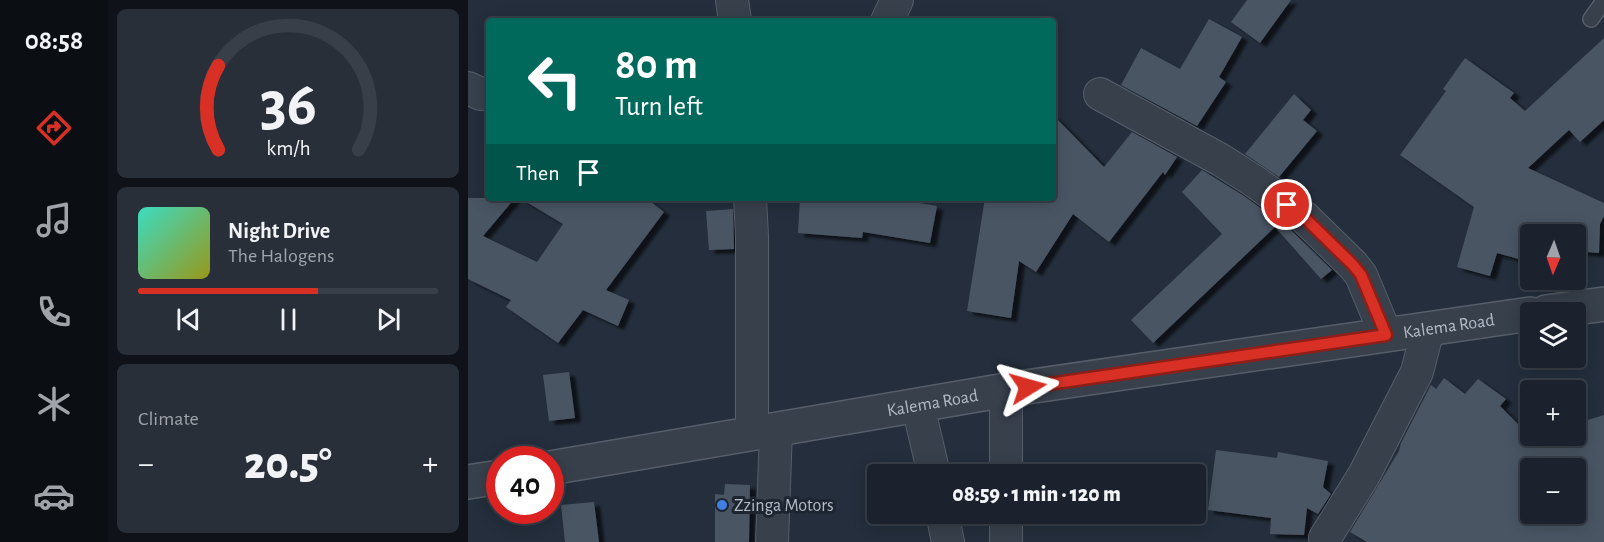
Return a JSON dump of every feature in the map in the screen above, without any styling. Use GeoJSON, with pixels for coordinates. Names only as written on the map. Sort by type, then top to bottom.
{"type":"FeatureCollection","features":[{"type":"Feature","properties":{"kind":"street"},"geometry":{"type":"LineString","coordinates":[[732,0],[735,18]]}},
{"type":"Feature","properties":{"kind":"street"},"geometry":{"type":"LineString","coordinates":[[888,18],[897,0]]}},
{"type":"Feature","properties":{"kind":"street"},"geometry":{"type":"LineString","coordinates":[[1100,94],[1221,160],[1304,217],[1361,275],[1386,335]]}},
{"type":"Feature","properties":{"kind":"street"},"geometry":{"type":"LineString","coordinates":[[750,201],[772,542]]}},
{"type":"Feature","properties":{"kind":"street"},"geometry":{"type":"LineString","coordinates":[[1586,306],[1604,304]]}},
{"type":"Feature","properties":{"kind":"street","name":"Kalema Road"},"geometry":{"type":"LineString","coordinates":[[564,466],[1006,390],[1520,315]]}},
{"type":"Feature","properties":{"kind":"street"},"geometry":{"type":"LineString","coordinates":[[1325,538],[1364,475],[1417,372],[1428,329]]}},
{"type":"Feature","properties":{"kind":"street"},"geometry":{"type":"LineString","coordinates":[[1006,390],[1006,464]]}},
{"type":"Feature","properties":{"kind":"street"},"geometry":{"type":"LineString","coordinates":[[918,406],[932,464]]}},
{"type":"Feature","properties":{"kind":"street"},"geometry":{"type":"LineString","coordinates":[[468,482],[486,479]]}},
{"type":"Feature","properties":{"kind":"street"},"geometry":{"type":"LineString","coordinates":[[944,524],[948,542]]}},
{"type":"Feature","properties":{"kind":"street"},"geometry":{"type":"LineString","coordinates":[[1006,524],[1006,542]]}},
{"type":"Feature","properties":{"kind":"lane"},"geometry":{"type":"LineString","coordinates":[[1591,19],[1604,1]]}},
{"type":"Feature","properties":{"kind":"building"},"geometry":{"type":"Polygon","coordinates":[[[1247,0],[1291,0],[1260,43],[1231,22],[1247,0]]]}},
{"type":"Feature","properties":{"kind":"building"},"geometry":{"type":"Polygon","coordinates":[[[1209,19],[1242,37],[1219,77],[1226,82],[1197,126],[1121,85],[1141,48],[1180,69],[1209,19]]]}},
{"type":"Feature","properties":{"kind":"building"},"geometry":{"type":"Polygon","coordinates":[[[1604,38],[1604,120],[1580,142],[1569,130],[1528,168],[1604,203],[1604,216],[1600,224],[1599,253],[1586,252],[1586,224],[1520,224],[1520,259],[1497,253],[1490,276],[1457,267],[1474,207],[1400,155],[1446,91],[1443,89],[1465,58],[1514,93],[1510,98],[1525,111],[1604,38]]]}},
{"type":"Feature","properties":{"kind":"building"},"geometry":{"type":"Polygon","coordinates":[[[1294,94],[1311,110],[1303,120],[1317,131],[1279,177],[1245,154],[1294,94]]]}},
{"type":"Feature","properties":{"kind":"building"},"geometry":{"type":"Polygon","coordinates":[[[1056,118],[1104,167],[1132,132],[1177,157],[1165,175],[1163,172],[1109,242],[1073,214],[1036,272],[1019,261],[1011,318],[967,311],[985,201],[1056,201],[1056,118]]]}},
{"type":"Feature","properties":{"kind":"building"},"geometry":{"type":"Polygon","coordinates":[[[1202,170],[1244,196],[1292,231],[1332,270],[1321,279],[1275,227],[1153,343],[1131,320],[1222,234],[1182,192],[1202,170]]]}},
{"type":"Feature","properties":{"kind":"building"},"geometry":{"type":"Polygon","coordinates":[[[468,198],[512,201],[483,236],[537,262],[563,224],[525,201],[650,201],[664,212],[606,290],[629,300],[618,326],[583,310],[558,343],[506,307],[511,300],[468,279],[468,198]]]}},
{"type":"Feature","properties":{"kind":"building"},"geometry":{"type":"Polygon","coordinates":[[[800,201],[908,201],[937,206],[930,243],[863,232],[862,238],[798,233],[800,201]]]}},
{"type":"Feature","properties":{"kind":"building"},"geometry":{"type":"Polygon","coordinates":[[[733,209],[734,249],[709,250],[706,211],[733,209]]]}},
{"type":"Feature","properties":{"kind":"building"},"geometry":{"type":"Polygon","coordinates":[[[569,372],[575,418],[549,421],[543,375],[569,372]]]}},
{"type":"Feature","properties":{"kind":"building"},"geometry":{"type":"Polygon","coordinates":[[[1444,378],[1465,394],[1478,379],[1506,399],[1500,406],[1520,426],[1520,446],[1586,446],[1586,421],[1604,415],[1604,542],[1367,542],[1350,532],[1399,451],[1431,385],[1436,389],[1444,378]]]}},
{"type":"Feature","properties":{"kind":"building"},"geometry":{"type":"Polygon","coordinates":[[[1216,450],[1277,458],[1278,452],[1328,461],[1323,487],[1331,494],[1318,514],[1307,508],[1304,535],[1270,534],[1271,518],[1208,510],[1216,450]]]}},
{"type":"Feature","properties":{"kind":"building"},"geometry":{"type":"Polygon","coordinates":[[[725,484],[750,485],[749,542],[715,542],[715,494],[724,495],[725,484]]]}},
{"type":"Feature","properties":{"kind":"building"},"geometry":{"type":"Polygon","coordinates":[[[594,502],[599,542],[565,542],[564,505],[594,502]]]}},
{"type":"Feature","properties":{"kind":"place","name":"Zzinga Motors"},"geometry":{"type":"Point","coordinates":[722,505]}},
{"type":"Feature","properties":{"kind":"route"},"geometry":{"type":"LineString","coordinates":[[1028,387],[1386,335],[1361,275],[1304,217],[1287,205]]}}]}
